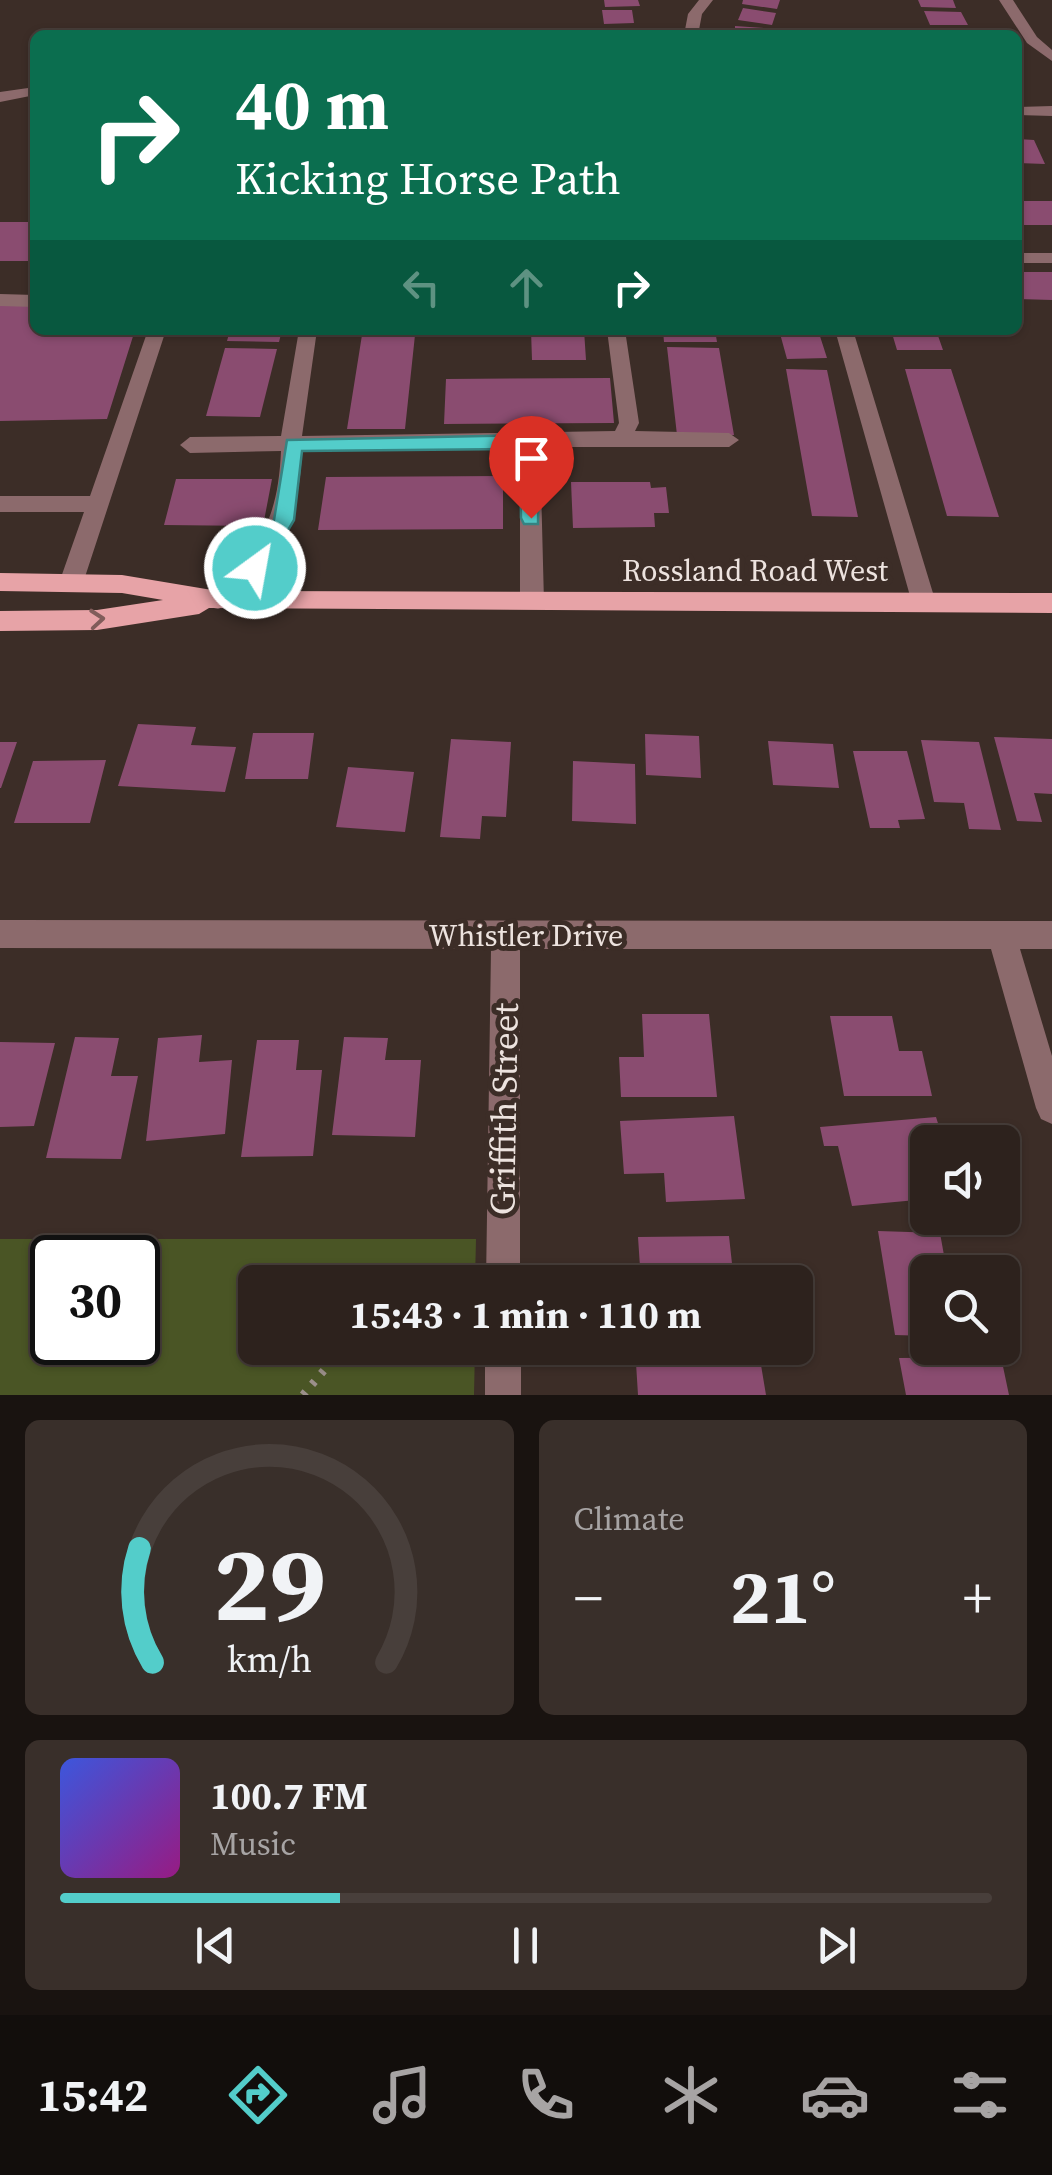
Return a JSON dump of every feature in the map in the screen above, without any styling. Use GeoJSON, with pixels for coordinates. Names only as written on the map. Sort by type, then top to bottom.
{"type":"FeatureCollection","features":[{"type":"Feature","properties":{"kind":"main road","name":"Rossland Road West"},"geometry":{"type":"LineString","coordinates":[[0,582],[122,584],[218,600],[1052,603]]}},
{"type":"Feature","properties":{"kind":"main road","name":"Rossland Road West"},"geometry":{"type":"LineString","coordinates":[[0,621],[97,620],[218,600]]}},
{"type":"Feature","properties":{"kind":"street"},"geometry":{"type":"LineString","coordinates":[[692,30],[695,14],[706,0]]}},
{"type":"Feature","properties":{"kind":"street"},"geometry":{"type":"LineString","coordinates":[[1006,0],[1032,40],[1052,57]]}},
{"type":"Feature","properties":{"kind":"street"},"geometry":{"type":"LineString","coordinates":[[0,97],[30,92]]}},
{"type":"Feature","properties":{"kind":"street"},"geometry":{"type":"LineString","coordinates":[[1022,111],[1052,110]]}},
{"type":"Feature","properties":{"kind":"street"},"geometry":{"type":"LineString","coordinates":[[1022,258],[1052,258]]}},
{"type":"Feature","properties":{"kind":"street"},"geometry":{"type":"LineString","coordinates":[[0,300],[30,301]]}},
{"type":"Feature","properties":{"kind":"street"},"geometry":{"type":"LineString","coordinates":[[71,583],[155,335]]}},
{"type":"Feature","properties":{"kind":"street"},"geometry":{"type":"LineString","coordinates":[[218,600],[255,568],[276,536],[292,476],[292,432],[307,335]]}},
{"type":"Feature","properties":{"kind":"street"},"geometry":{"type":"LineString","coordinates":[[617,335],[629,424],[620,438]]}},
{"type":"Feature","properties":{"kind":"street"},"geometry":{"type":"LineString","coordinates":[[845,335],[924,603]]}},
{"type":"Feature","properties":{"kind":"street"},"geometry":{"type":"LineString","coordinates":[[190,445],[620,438],[729,440]]}},
{"type":"Feature","properties":{"kind":"street"},"geometry":{"type":"LineString","coordinates":[[530,442],[532,602]]}},
{"type":"Feature","properties":{"kind":"street"},"geometry":{"type":"LineString","coordinates":[[0,504],[97,504]]}},
{"type":"Feature","properties":{"kind":"street","name":"Whistler Drive"},"geometry":{"type":"LineString","coordinates":[[0,934],[1052,935]]}},
{"type":"Feature","properties":{"kind":"street"},"geometry":{"type":"LineString","coordinates":[[1001,935],[1052,1108]]}},
{"type":"Feature","properties":{"kind":"street","name":"Griffith Street"},"geometry":{"type":"LineString","coordinates":[[502,1265],[506,936]]}},
{"type":"Feature","properties":{"kind":"street"},"geometry":{"type":"LineString","coordinates":[[502,1365],[502,1395]]}},
{"type":"Feature","properties":{"kind":"path"},"geometry":{"type":"LineString","coordinates":[[303,1395],[329,1365]]}},
{"type":"Feature","properties":{"kind":"green space"},"geometry":{"type":"Polygon","coordinates":[[[0,1239],[30,1239],[30,1365],[160,1365],[160,1239],[476,1239],[475,1265],[238,1265],[238,1365],[475,1365],[474,1395],[0,1395],[0,1239]]]}},
{"type":"Feature","properties":{"kind":"building"},"geometry":{"type":"Polygon","coordinates":[[[604,0],[638,0],[640,6],[605,7],[604,0]]]}},
{"type":"Feature","properties":{"kind":"building"},"geometry":{"type":"Polygon","coordinates":[[[743,0],[780,0],[777,9],[742,4],[743,0]]]}},
{"type":"Feature","properties":{"kind":"building"},"geometry":{"type":"Polygon","coordinates":[[[918,0],[953,0],[956,8],[921,7],[918,0]]]}},
{"type":"Feature","properties":{"kind":"building"},"geometry":{"type":"Polygon","coordinates":[[[743,8],[776,13],[772,25],[738,20],[743,8]]]}},
{"type":"Feature","properties":{"kind":"building"},"geometry":{"type":"Polygon","coordinates":[[[602,10],[632,10],[634,23],[604,24],[602,10]]]}},
{"type":"Feature","properties":{"kind":"building"},"geometry":{"type":"Polygon","coordinates":[[[924,11],[961,12],[968,25],[930,25],[924,11]]]}},
{"type":"Feature","properties":{"kind":"building"},"geometry":{"type":"Polygon","coordinates":[[[735,26],[777,29],[777,30],[735,30],[735,26]]]}},
{"type":"Feature","properties":{"kind":"building"},"geometry":{"type":"Polygon","coordinates":[[[1022,139],[1034,140],[1045,164],[1022,163],[1022,139]]]}},
{"type":"Feature","properties":{"kind":"building"},"geometry":{"type":"Polygon","coordinates":[[[1022,201],[1052,201],[1052,225],[1022,225],[1022,201]]]}},
{"type":"Feature","properties":{"kind":"building"},"geometry":{"type":"Polygon","coordinates":[[[0,222],[30,222],[30,261],[0,261],[0,222]]]}},
{"type":"Feature","properties":{"kind":"building"},"geometry":{"type":"Polygon","coordinates":[[[1022,272],[1052,272],[1052,300],[1022,299],[1022,272]]]}},
{"type":"Feature","properties":{"kind":"building"},"geometry":{"type":"Polygon","coordinates":[[[30,305],[30,335],[133,335],[107,419],[0,421],[0,306],[30,305]]]}},
{"type":"Feature","properties":{"kind":"building"},"geometry":{"type":"Polygon","coordinates":[[[229,335],[281,335],[279,342],[227,341],[229,335]]]}},
{"type":"Feature","properties":{"kind":"building"},"geometry":{"type":"Polygon","coordinates":[[[362,335],[415,335],[405,429],[347,429],[362,335]]]}},
{"type":"Feature","properties":{"kind":"building"},"geometry":{"type":"Polygon","coordinates":[[[531,335],[584,335],[586,360],[532,360],[531,335]]]}},
{"type":"Feature","properties":{"kind":"building"},"geometry":{"type":"Polygon","coordinates":[[[663,335],[716,335],[717,342],[664,342],[663,335]]]}},
{"type":"Feature","properties":{"kind":"building"},"geometry":{"type":"Polygon","coordinates":[[[780,335],[820,335],[827,358],[787,359],[780,335]]]}},
{"type":"Feature","properties":{"kind":"building"},"geometry":{"type":"Polygon","coordinates":[[[892,335],[938,335],[943,350],[897,350],[892,335]]]}},
{"type":"Feature","properties":{"kind":"building"},"geometry":{"type":"Polygon","coordinates":[[[667,347],[719,348],[734,435],[677,435],[667,347]]]}},
{"type":"Feature","properties":{"kind":"building"},"geometry":{"type":"Polygon","coordinates":[[[225,348],[277,349],[260,417],[206,416],[225,348]]]}},
{"type":"Feature","properties":{"kind":"building"},"geometry":{"type":"Polygon","coordinates":[[[786,369],[827,370],[858,517],[812,516],[786,369]]]}},
{"type":"Feature","properties":{"kind":"building"},"geometry":{"type":"Polygon","coordinates":[[[905,369],[951,369],[999,517],[947,516],[905,369]]]}},
{"type":"Feature","properties":{"kind":"building"},"geometry":{"type":"Polygon","coordinates":[[[610,378],[614,423],[444,424],[446,379],[610,378]]]}},
{"type":"Feature","properties":{"kind":"building"},"geometry":{"type":"Polygon","coordinates":[[[503,476],[503,529],[318,530],[326,477],[503,476]]]}},
{"type":"Feature","properties":{"kind":"building"},"geometry":{"type":"Polygon","coordinates":[[[176,479],[272,479],[263,526],[164,525],[176,479]]]}},
{"type":"Feature","properties":{"kind":"building"},"geometry":{"type":"Polygon","coordinates":[[[571,482],[650,482],[651,488],[666,487],[669,513],[654,513],[655,527],[573,528],[571,482]]]}},
{"type":"Feature","properties":{"kind":"building"},"geometry":{"type":"Polygon","coordinates":[[[138,724],[196,727],[191,745],[236,747],[225,792],[118,786],[138,724]]]}},
{"type":"Feature","properties":{"kind":"building"},"geometry":{"type":"Polygon","coordinates":[[[253,733],[314,733],[308,779],[245,779],[253,733]]]}},
{"type":"Feature","properties":{"kind":"building"},"geometry":{"type":"Polygon","coordinates":[[[645,734],[699,736],[701,778],[646,775],[645,734]]]}},
{"type":"Feature","properties":{"kind":"building"},"geometry":{"type":"Polygon","coordinates":[[[994,737],[1052,739],[1052,794],[1034,793],[1042,822],[1017,821],[994,737]]]}},
{"type":"Feature","properties":{"kind":"building"},"geometry":{"type":"Polygon","coordinates":[[[451,739],[511,742],[506,817],[482,816],[480,839],[440,837],[451,739]]]}},
{"type":"Feature","properties":{"kind":"building"},"geometry":{"type":"Polygon","coordinates":[[[921,740],[979,742],[1001,830],[969,829],[964,803],[934,802],[921,740]]]}},
{"type":"Feature","properties":{"kind":"building"},"geometry":{"type":"Polygon","coordinates":[[[768,741],[833,744],[839,788],[773,785],[768,741]]]}},
{"type":"Feature","properties":{"kind":"building"},"geometry":{"type":"Polygon","coordinates":[[[0,742],[17,742],[1,788],[0,788],[0,742]]]}},
{"type":"Feature","properties":{"kind":"building"},"geometry":{"type":"Polygon","coordinates":[[[853,751],[907,751],[925,819],[898,820],[900,828],[870,828],[853,751]]]}},
{"type":"Feature","properties":{"kind":"building"},"geometry":{"type":"Polygon","coordinates":[[[106,760],[90,823],[14,823],[33,761],[106,760]]]}},
{"type":"Feature","properties":{"kind":"building"},"geometry":{"type":"Polygon","coordinates":[[[573,761],[635,764],[636,824],[572,821],[573,761]]]}},
{"type":"Feature","properties":{"kind":"building"},"geometry":{"type":"Polygon","coordinates":[[[348,767],[414,772],[405,832],[336,827],[348,767]]]}},
{"type":"Feature","properties":{"kind":"building"},"geometry":{"type":"Polygon","coordinates":[[[642,1014],[709,1014],[717,1097],[621,1097],[619,1057],[644,1057],[642,1014]]]}},
{"type":"Feature","properties":{"kind":"building"},"geometry":{"type":"Polygon","coordinates":[[[830,1016],[892,1016],[899,1051],[922,1051],[932,1096],[844,1096],[830,1016]]]}},
{"type":"Feature","properties":{"kind":"building"},"geometry":{"type":"Polygon","coordinates":[[[202,1035],[199,1062],[232,1060],[225,1134],[146,1141],[158,1038],[202,1035]]]}},
{"type":"Feature","properties":{"kind":"building"},"geometry":{"type":"Polygon","coordinates":[[[75,1037],[119,1038],[111,1076],[138,1076],[121,1159],[46,1158],[75,1037]]]}},
{"type":"Feature","properties":{"kind":"building"},"geometry":{"type":"Polygon","coordinates":[[[344,1037],[388,1038],[385,1060],[421,1060],[415,1137],[332,1135],[344,1037]]]}},
{"type":"Feature","properties":{"kind":"building"},"geometry":{"type":"Polygon","coordinates":[[[257,1040],[299,1040],[296,1070],[322,1070],[313,1156],[241,1157],[257,1040]]]}},
{"type":"Feature","properties":{"kind":"building"},"geometry":{"type":"Polygon","coordinates":[[[0,1042],[55,1043],[34,1126],[0,1127],[0,1042]]]}},
{"type":"Feature","properties":{"kind":"building"},"geometry":{"type":"Polygon","coordinates":[[[734,1116],[745,1199],[666,1202],[664,1173],[624,1174],[620,1121],[734,1116]]]}},
{"type":"Feature","properties":{"kind":"building"},"geometry":{"type":"Polygon","coordinates":[[[936,1117],[939,1125],[910,1125],[910,1201],[852,1206],[838,1146],[824,1146],[820,1127],[936,1117]]]}},
{"type":"Feature","properties":{"kind":"building"},"geometry":{"type":"Polygon","coordinates":[[[878,1231],[940,1235],[944,1255],[910,1255],[910,1335],[895,1335],[878,1231]]]}},
{"type":"Feature","properties":{"kind":"building"},"geometry":{"type":"Polygon","coordinates":[[[729,1236],[732,1265],[640,1265],[638,1237],[729,1236]]]}},
{"type":"Feature","properties":{"kind":"building"},"geometry":{"type":"Polygon","coordinates":[[[899,1358],[910,1358],[910,1365],[1003,1365],[1009,1395],[906,1395],[899,1358]]]}},
{"type":"Feature","properties":{"kind":"building"},"geometry":{"type":"Polygon","coordinates":[[[636,1365],[761,1365],[766,1395],[638,1395],[636,1365]]]}},
{"type":"Feature","properties":{"kind":"route"},"geometry":{"type":"LineString","coordinates":[[255,568],[284,520],[294,445],[530,442],[531,518]]}}]}
